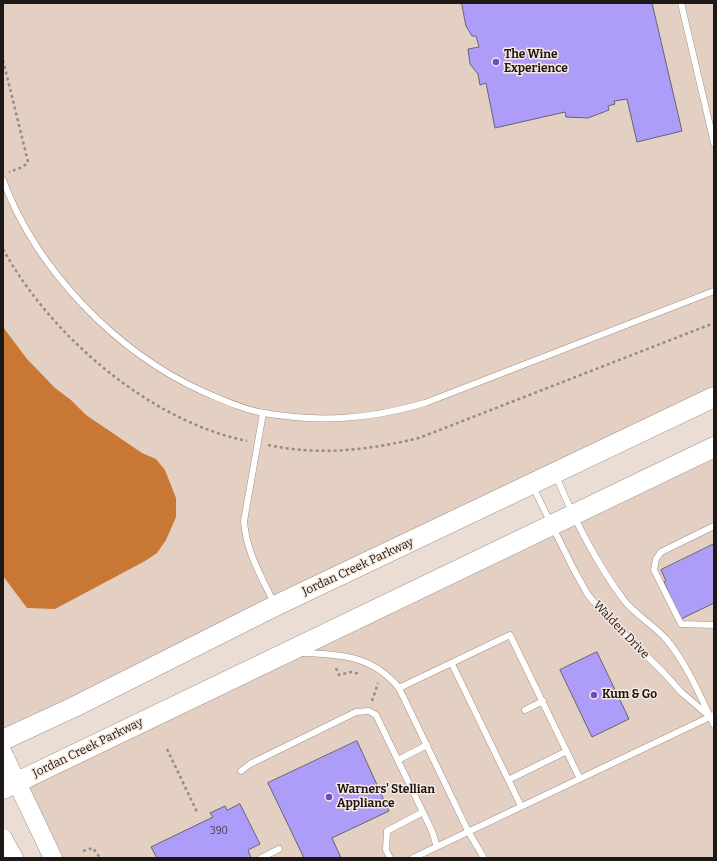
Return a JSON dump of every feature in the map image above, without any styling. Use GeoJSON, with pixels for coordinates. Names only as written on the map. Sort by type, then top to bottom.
{"type":"FeatureCollection","features":[{"type":"Feature","properties":{"kind":"main road","name":"Jordan Creek Parkway"},"geometry":{"type":"LineString","coordinates":[[3,740],[81,703],[275,606],[714,397]]}},
{"type":"Feature","properties":{"kind":"main road","name":"Jordan Creek Parkway"},"geometry":{"type":"LineString","coordinates":[[10,786],[714,447]]}},
{"type":"Feature","properties":{"kind":"street"},"geometry":{"type":"LineString","coordinates":[[3,753],[10,786],[53,858]]}},
{"type":"Feature","properties":{"kind":"street"},"geometry":{"type":"LineString","coordinates":[[3,838],[14,858]]}},
{"type":"Feature","properties":{"kind":"lane"},"geometry":{"type":"LineString","coordinates":[[681,3],[714,143]]}},
{"type":"Feature","properties":{"kind":"lane"},"geometry":{"type":"LineString","coordinates":[[3,180],[16,209],[49,263],[75,296],[99,322],[155,366],[188,385],[221,400],[263,413],[330,420],[393,412],[425,403],[714,291]]}},
{"type":"Feature","properties":{"kind":"lane"},"geometry":{"type":"LineString","coordinates":[[263,413],[244,521],[245,537],[249,551],[275,606]]}},
{"type":"Feature","properties":{"kind":"lane","name":"Walden Drive"},"geometry":{"type":"LineString","coordinates":[[555,473],[573,516],[606,576],[624,600],[645,622],[666,639],[682,659],[712,716],[714,725]]}},
{"type":"Feature","properties":{"kind":"lane","name":"Walden Drive"},"geometry":{"type":"LineString","coordinates":[[532,484],[588,595],[604,614],[663,672],[681,692],[712,716]]}},
{"type":"Feature","properties":{"kind":"lane"},"geometry":{"type":"LineString","coordinates":[[714,526],[661,552],[656,559],[654,570],[681,624],[714,625]]}},
{"type":"Feature","properties":{"kind":"lane"},"geometry":{"type":"LineString","coordinates":[[399,688],[510,635],[580,779]]}},
{"type":"Feature","properties":{"kind":"lane"},"geometry":{"type":"LineString","coordinates":[[286,653],[337,654],[374,665],[388,674],[399,688],[468,831],[484,858]]}},
{"type":"Feature","properties":{"kind":"lane"},"geometry":{"type":"LineString","coordinates":[[452,664],[521,806]]}},
{"type":"Feature","properties":{"kind":"lane"},"geometry":{"type":"LineString","coordinates":[[525,710],[542,701]]}},
{"type":"Feature","properties":{"kind":"lane"},"geometry":{"type":"LineString","coordinates":[[242,771],[250,764],[356,712],[369,711],[376,715],[423,812],[437,847]]}},
{"type":"Feature","properties":{"kind":"lane"},"geometry":{"type":"LineString","coordinates":[[413,858],[712,716]]}},
{"type":"Feature","properties":{"kind":"lane"},"geometry":{"type":"LineString","coordinates":[[484,730],[491,726]]}},
{"type":"Feature","properties":{"kind":"lane"},"geometry":{"type":"LineString","coordinates":[[398,760],[427,745]]}},
{"type":"Feature","properties":{"kind":"lane"},"geometry":{"type":"LineString","coordinates":[[508,780],[567,752]]}},
{"type":"Feature","properties":{"kind":"lane"},"geometry":{"type":"LineString","coordinates":[[390,858],[386,850],[387,831],[423,812]]}},
{"type":"Feature","properties":{"kind":"lane"},"geometry":{"type":"LineString","coordinates":[[261,858],[279,849]]}},
{"type":"Feature","properties":{"kind":"path"},"geometry":{"type":"LineString","coordinates":[[3,60],[28,162],[23,167],[3,174]]}},
{"type":"Feature","properties":{"kind":"path"},"geometry":{"type":"LineString","coordinates":[[3,249],[40,304],[83,350],[117,378],[156,404],[200,426],[240,440]]}},
{"type":"Feature","properties":{"kind":"path"},"geometry":{"type":"LineString","coordinates":[[280,448],[320,452],[355,450],[389,445],[419,438],[714,323]]}},
{"type":"Feature","properties":{"kind":"path"},"geometry":{"type":"LineString","coordinates":[[336,668],[339,675],[351,672],[361,674]]}},
{"type":"Feature","properties":{"kind":"path"},"geometry":{"type":"LineString","coordinates":[[369,711],[378,682],[373,680]]}},
{"type":"Feature","properties":{"kind":"path"},"geometry":{"type":"LineString","coordinates":[[168,748],[198,814]]}},
{"type":"Feature","properties":{"kind":"path"},"geometry":{"type":"LineString","coordinates":[[83,851],[93,848],[100,858]]}},
{"type":"Feature","properties":{"kind":"shaded area"},"geometry":{"type":"Polygon","coordinates":[[[3,3],[714,3],[714,397],[3,740],[3,3]]]}},
{"type":"Feature","properties":{"kind":"shaded area"},"geometry":{"type":"Polygon","coordinates":[[[3,327],[27,359],[55,388],[71,400],[86,415],[142,453],[156,459],[165,470],[176,498],[176,517],[166,540],[157,553],[145,561],[55,609],[27,608],[3,576],[3,327]]]}},
{"type":"Feature","properties":{"kind":"shaded area"},"geometry":{"type":"Polygon","coordinates":[[[714,447],[714,858],[53,858],[18,782],[714,447]]]}},
{"type":"Feature","properties":{"kind":"building"},"geometry":{"type":"Polygon","coordinates":[[[462,3],[652,3],[682,131],[637,142],[627,99],[614,101],[615,104],[608,106],[609,110],[588,118],[566,117],[565,112],[495,128],[486,83],[480,85],[478,74],[470,64],[468,49],[479,47],[476,36],[472,36],[466,26],[462,3]]]}},
{"type":"Feature","properties":{"kind":"building"},"geometry":{"type":"Polygon","coordinates":[[[714,544],[714,603],[681,619],[664,582],[666,581],[661,570],[714,544]]]}},
{"type":"Feature","properties":{"kind":"building","name":"Kum & Go"},"geometry":{"type":"Polygon","coordinates":[[[597,652],[629,719],[592,737],[560,670],[597,652]]]}},
{"type":"Feature","properties":{"kind":"building","name":"Warners' Stellian Appliance"},"geometry":{"type":"Polygon","coordinates":[[[357,741],[389,811],[332,838],[341,858],[304,858],[268,783],[357,741]]]}},
{"type":"Feature","properties":{"kind":"building"},"geometry":{"type":"Polygon","coordinates":[[[240,804],[260,844],[248,850],[251,858],[157,858],[151,847],[213,817],[210,813],[225,806],[227,810],[240,804]]]}},
{"type":"Feature","properties":{"kind":"place","name":"The Wine Experience"},"geometry":{"type":"Point","coordinates":[496,62]}},
{"type":"Feature","properties":{"kind":"place","name":"Kum & Go"},"geometry":{"type":"Point","coordinates":[594,695]}},
{"type":"Feature","properties":{"kind":"place","name":"Warners' Stellian Appliance"},"geometry":{"type":"Point","coordinates":[329,797]}}]}
